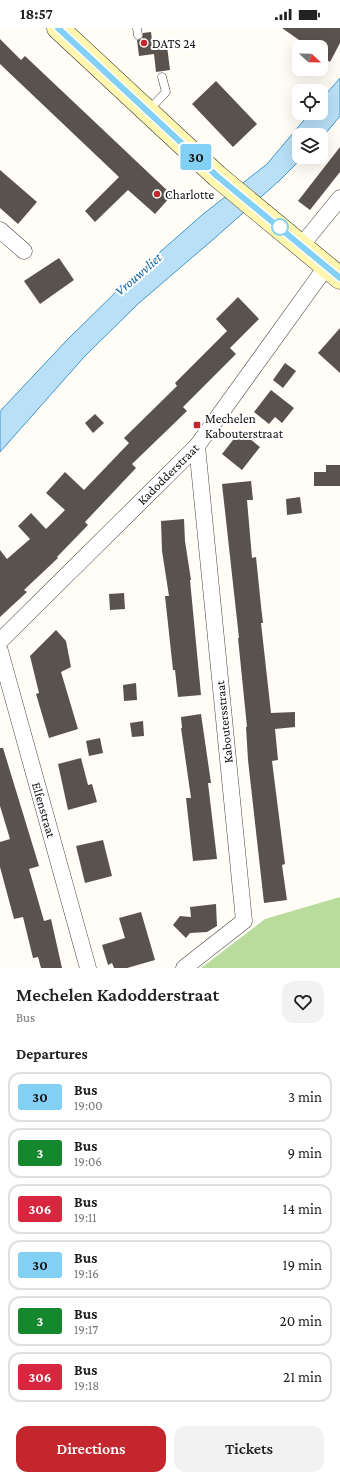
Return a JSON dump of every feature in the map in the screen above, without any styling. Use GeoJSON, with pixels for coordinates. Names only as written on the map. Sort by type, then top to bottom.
{"type":"FeatureCollection","features":[{"type":"Feature","properties":{"kind":"main road"},"geometry":{"type":"LineString","coordinates":[[58,28],[226,183],[333,272]]}},
{"type":"Feature","properties":{"kind":"street"},"geometry":{"type":"LineString","coordinates":[[301,246],[340,198]]}},
{"type":"Feature","properties":{"kind":"street"},"geometry":{"type":"LineString","coordinates":[[0,230],[24,251]]}},
{"type":"Feature","properties":{"kind":"street","name":"Kadodderstraat"},"geometry":{"type":"LineString","coordinates":[[0,642],[196,446],[333,272]]}},
{"type":"Feature","properties":{"kind":"street","name":"Kaboutersstraat"},"geometry":{"type":"LineString","coordinates":[[184,968],[244,921],[196,446]]}},
{"type":"Feature","properties":{"kind":"street","name":"Elfenstraat"},"geometry":{"type":"LineString","coordinates":[[0,651],[88,968]]}},
{"type":"Feature","properties":{"kind":"lane"},"geometry":{"type":"LineString","coordinates":[[148,111],[166,92],[162,77]]}},
{"type":"Feature","properties":{"kind":"green space"},"geometry":{"type":"Polygon","coordinates":[[[340,897],[340,968],[201,968],[265,919],[340,897]]]}},
{"type":"Feature","properties":{"kind":"water"},"geometry":{"type":"Polygon","coordinates":[[[340,78],[340,116],[328,131],[328,128],[297,128],[304,120],[328,120],[328,92],[340,78]]]}},
{"type":"Feature","properties":{"kind":"water","name":"Vrouwvliet"},"geometry":{"type":"Polygon","coordinates":[[[292,134],[292,164],[296,164],[216,237],[139,303],[85,356],[0,452],[0,412],[3,408],[67,340],[127,281],[202,215],[267,164],[292,134]]]}},
{"type":"Feature","properties":{"kind":"building"},"geometry":{"type":"Polygon","coordinates":[[[282,28],[340,28],[340,43],[330,62],[328,61],[328,40],[299,40],[282,28]]]}},
{"type":"Feature","properties":{"kind":"building"},"geometry":{"type":"Polygon","coordinates":[[[151,32],[153,48],[167,46],[170,70],[156,72],[154,54],[139,56],[137,40],[142,39],[143,33],[151,32]]]}},
{"type":"Feature","properties":{"kind":"building"},"geometry":{"type":"Polygon","coordinates":[[[0,39],[21,60],[25,56],[172,195],[155,214],[128,190],[95,222],[85,211],[119,177],[0,64],[0,39]]]}},
{"type":"Feature","properties":{"kind":"building"},"geometry":{"type":"Polygon","coordinates":[[[216,81],[257,124],[233,147],[192,104],[216,81]]]}},
{"type":"Feature","properties":{"kind":"building"},"geometry":{"type":"Polygon","coordinates":[[[340,147],[340,172],[310,210],[298,201],[340,147]]]}},
{"type":"Feature","properties":{"kind":"building"},"geometry":{"type":"Polygon","coordinates":[[[0,170],[37,202],[18,224],[0,208],[0,170]]]}},
{"type":"Feature","properties":{"kind":"building"},"geometry":{"type":"Polygon","coordinates":[[[59,258],[74,280],[40,304],[24,281],[59,258]]]}},
{"type":"Feature","properties":{"kind":"building"},"geometry":{"type":"Polygon","coordinates":[[[238,297],[259,319],[230,348],[236,354],[183,407],[187,411],[132,464],[136,468],[85,522],[88,525],[57,557],[58,558],[24,590],[27,592],[0,617],[0,550],[7,559],[30,539],[18,526],[31,513],[46,529],[65,510],[46,493],[65,472],[84,490],[129,443],[124,438],[177,386],[175,383],[227,331],[216,319],[238,297]]]}},
{"type":"Feature","properties":{"kind":"building"},"geometry":{"type":"Polygon","coordinates":[[[340,328],[340,373],[318,353],[340,328]]]}},
{"type":"Feature","properties":{"kind":"building"},"geometry":{"type":"Polygon","coordinates":[[[285,363],[296,371],[283,388],[273,380],[285,363]]]}},
{"type":"Feature","properties":{"kind":"building"},"geometry":{"type":"Polygon","coordinates":[[[271,390],[294,408],[282,423],[275,417],[269,424],[254,412],[271,390]]]}},
{"type":"Feature","properties":{"kind":"building"},"geometry":{"type":"Polygon","coordinates":[[[95,414],[104,423],[93,433],[85,423],[95,414]]]}},
{"type":"Feature","properties":{"kind":"building"},"geometry":{"type":"Polygon","coordinates":[[[240,431],[260,447],[242,470],[222,454],[240,431]]]}},
{"type":"Feature","properties":{"kind":"building"},"geometry":{"type":"Polygon","coordinates":[[[326,465],[340,465],[340,486],[314,486],[314,472],[326,472],[326,465]]]}},
{"type":"Feature","properties":{"kind":"building"},"geometry":{"type":"Polygon","coordinates":[[[251,481],[253,500],[247,500],[252,558],[256,557],[263,623],[261,623],[271,713],[295,712],[295,727],[275,729],[278,760],[272,761],[285,864],[282,865],[287,900],[264,903],[248,760],[247,727],[239,638],[222,484],[251,481]]]}},
{"type":"Feature","properties":{"kind":"building"},"geometry":{"type":"Polygon","coordinates":[[[300,497],[302,513],[287,515],[286,499],[300,497]]]}},
{"type":"Feature","properties":{"kind":"building"},"geometry":{"type":"Polygon","coordinates":[[[184,519],[201,695],[178,697],[175,670],[173,670],[165,596],[169,596],[162,551],[161,521],[184,519]]]}},
{"type":"Feature","properties":{"kind":"building"},"geometry":{"type":"Polygon","coordinates":[[[124,593],[125,609],[110,610],[109,594],[124,593]]]}},
{"type":"Feature","properties":{"kind":"building"},"geometry":{"type":"Polygon","coordinates":[[[56,630],[66,641],[71,667],[61,672],[78,729],[49,738],[36,694],[39,693],[30,656],[56,630]]]}},
{"type":"Feature","properties":{"kind":"building"},"geometry":{"type":"Polygon","coordinates":[[[136,683],[137,700],[124,701],[123,685],[136,683]]]}},
{"type":"Feature","properties":{"kind":"building"},"geometry":{"type":"Polygon","coordinates":[[[201,714],[211,783],[208,783],[217,859],[193,861],[186,798],[191,798],[181,728],[181,717],[201,714]]]}},
{"type":"Feature","properties":{"kind":"building"},"geometry":{"type":"Polygon","coordinates":[[[143,721],[144,736],[132,737],[130,723],[143,721]]]}},
{"type":"Feature","properties":{"kind":"building"},"geometry":{"type":"Polygon","coordinates":[[[100,738],[103,753],[89,756],[86,741],[100,738]]]}},
{"type":"Feature","properties":{"kind":"building"},"geometry":{"type":"Polygon","coordinates":[[[0,748],[3,748],[39,866],[29,869],[44,921],[51,919],[62,968],[41,968],[38,957],[33,958],[23,917],[14,919],[0,867],[0,842],[10,839],[0,806],[0,748]]]}},
{"type":"Feature","properties":{"kind":"building"},"geometry":{"type":"Polygon","coordinates":[[[81,758],[88,785],[92,784],[97,802],[68,810],[58,764],[81,758]]]}},
{"type":"Feature","properties":{"kind":"building"},"geometry":{"type":"Polygon","coordinates":[[[103,840],[112,876],[85,883],[76,846],[103,840]]]}},
{"type":"Feature","properties":{"kind":"building"},"geometry":{"type":"Polygon","coordinates":[[[216,904],[217,926],[207,932],[190,933],[186,938],[173,925],[180,916],[191,917],[190,907],[216,904]]]}},
{"type":"Feature","properties":{"kind":"building"},"geometry":{"type":"Polygon","coordinates":[[[141,912],[155,960],[127,968],[114,968],[112,963],[108,965],[102,945],[125,938],[119,918],[141,912]]]}},
{"type":"Feature","properties":{"kind":"bus line","name":"30"},"geometry":{"type":"LineString","coordinates":[[58,28],[217,176],[340,278]]}},
{"type":"Feature","properties":{"kind":"place","name":"DATS 24"},"geometry":{"type":"Point","coordinates":[144,43]}},
{"type":"Feature","properties":{"kind":"place","name":"Charlotte"},"geometry":{"type":"Point","coordinates":[157,194]}},
{"type":"Feature","properties":{"kind":"place","name":"Mechelen Kabouterstraat"},"geometry":{"type":"Point","coordinates":[197,425]}}]}
